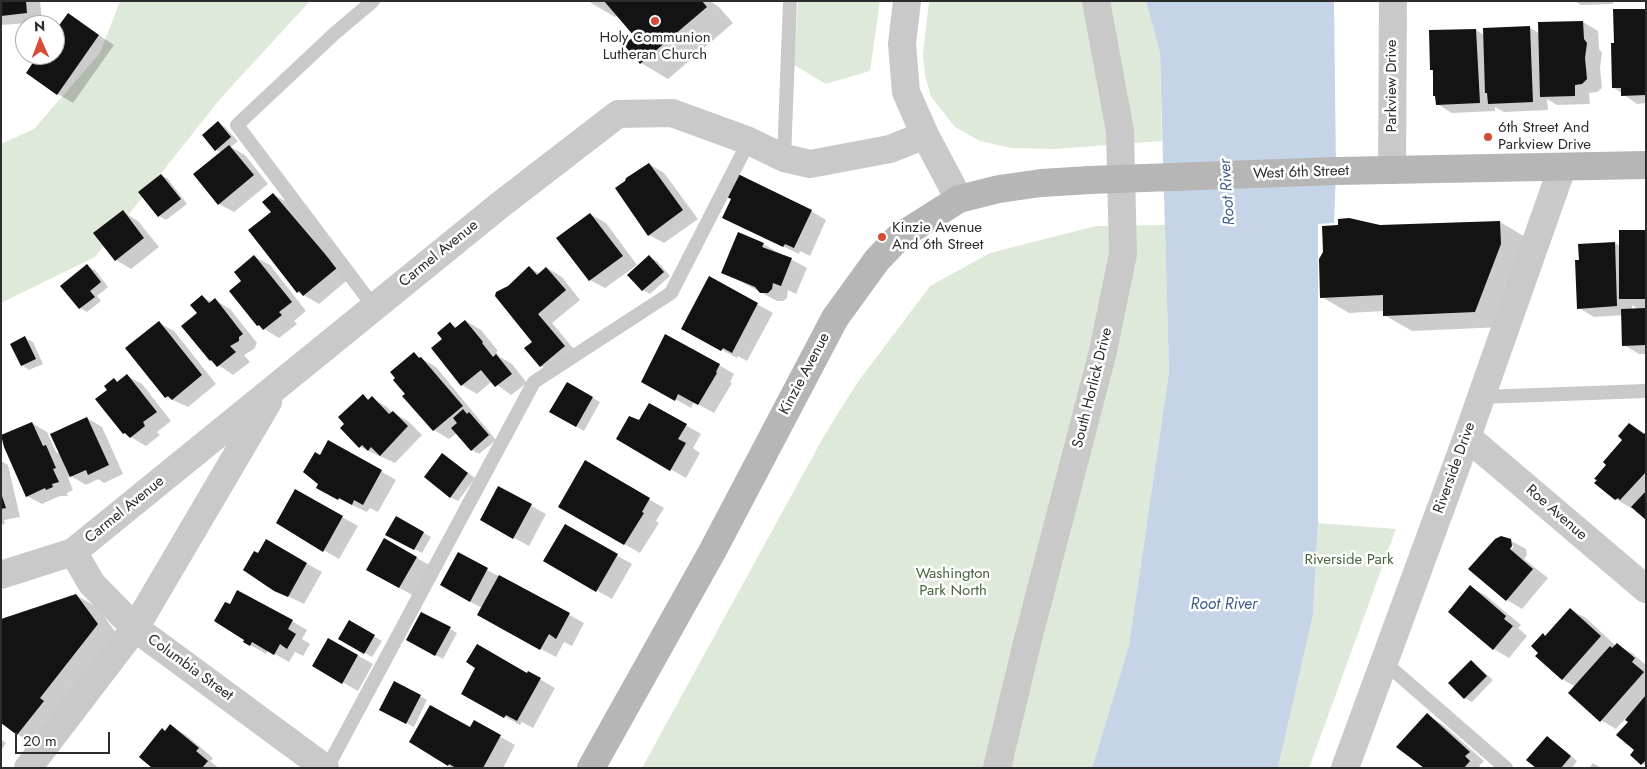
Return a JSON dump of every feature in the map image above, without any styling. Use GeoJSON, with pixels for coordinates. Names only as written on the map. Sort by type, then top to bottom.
{"type":"FeatureCollection","features":[{"type":"Feature","properties":{"kind":"street"},"geometry":{"type":"LineString","coordinates":[[907,1],[902,44],[906,92],[925,135],[958,199]]}},
{"type":"Feature","properties":{"kind":"street","name":"South Horlick Drive"},"geometry":{"type":"LineString","coordinates":[[997,768],[1027,643],[1103,351],[1123,254],[1120,131],[1096,1]]}},
{"type":"Feature","properties":{"kind":"street","name":"Parkview Drive"},"geometry":{"type":"LineString","coordinates":[[1392,170],[1393,1]]}},
{"type":"Feature","properties":{"kind":"street","name":"Carmel Avenue"},"geometry":{"type":"LineString","coordinates":[[1,575],[73,552],[500,205],[618,114],[672,113],[784,158],[810,164],[890,149],[925,135]]}},
{"type":"Feature","properties":{"kind":"street","name":"West 6th Street"},"geometry":{"type":"LineString","coordinates":[[958,199],[999,189],[1041,183],[1090,180],[1336,171],[1646,165]]}},
{"type":"Feature","properties":{"kind":"street","name":"Riverside Drive"},"geometry":{"type":"LineString","coordinates":[[1345,768],[1467,437],[1562,168]]}},
{"type":"Feature","properties":{"kind":"street","name":"Kinzie Avenue"},"geometry":{"type":"LineString","coordinates":[[591,768],[713,550],[835,318],[877,260],[899,238],[958,199]]}},
{"type":"Feature","properties":{"kind":"street"},"geometry":{"type":"LineString","coordinates":[[28,768],[135,628],[277,386]]}},
{"type":"Feature","properties":{"kind":"street","name":"Roe Avenue"},"geometry":{"type":"LineString","coordinates":[[1467,437],[1646,590]]}},
{"type":"Feature","properties":{"kind":"street","name":"Columbia Street"},"geometry":{"type":"LineString","coordinates":[[73,552],[92,584],[135,628],[326,768]]}},
{"type":"Feature","properties":{"kind":"lane"},"geometry":{"type":"LineString","coordinates":[[373,1],[334,34],[237,125],[374,307]]}},
{"type":"Feature","properties":{"kind":"lane"},"geometry":{"type":"LineString","coordinates":[[784,158],[790,1]]}},
{"type":"Feature","properties":{"kind":"lane"},"geometry":{"type":"LineString","coordinates":[[326,768],[534,382],[671,293],[748,142]]}},
{"type":"Feature","properties":{"kind":"lane"},"geometry":{"type":"LineString","coordinates":[[1481,398],[1646,391]]}},
{"type":"Feature","properties":{"kind":"lane"},"geometry":{"type":"LineString","coordinates":[[1384,662],[1506,768]]}},
{"type":"Feature","properties":{"kind":"green space"},"geometry":{"type":"Polygon","coordinates":[[[120,1],[310,1],[220,99],[95,257],[1,303],[1,144],[34,129],[100,53],[120,1]]]}},
{"type":"Feature","properties":{"kind":"green space"},"geometry":{"type":"Polygon","coordinates":[[[798,1],[880,1],[870,71],[826,84],[794,65],[798,1]]]}},
{"type":"Feature","properties":{"kind":"green space"},"geometry":{"type":"Polygon","coordinates":[[[929,1],[1146,1],[1160,53],[1162,141],[1055,149],[1011,148],[980,141],[955,127],[931,97],[925,75],[923,54],[929,1]]]}},
{"type":"Feature","properties":{"kind":"green space","name":"Washington Park North"},"geometry":{"type":"Polygon","coordinates":[[[1165,225],[1169,372],[1129,645],[1092,768],[642,768],[824,436],[857,383],[930,286],[990,253],[1096,226],[1165,225]]]}},
{"type":"Feature","properties":{"kind":"green space","name":"Riverside Park"},"geometry":{"type":"Polygon","coordinates":[[[1318,523],[1396,529],[1309,768],[1278,768],[1313,615],[1318,523]]]}},
{"type":"Feature","properties":{"kind":"water","name":"Root River"},"geometry":{"type":"Polygon","coordinates":[[[1146,1],[1334,1],[1336,171],[1334,223],[1318,224],[1318,523],[1313,615],[1278,768],[1092,768],[1129,645],[1169,372],[1160,53],[1146,1]]]}},
{"type":"Feature","properties":{"kind":"building"},"geometry":{"type":"Polygon","coordinates":[[[1,1],[26,1],[27,13],[1,16],[1,1]]]}},
{"type":"Feature","properties":{"kind":"building","name":"Holy Communion Lutheran Church"},"geometry":{"type":"Polygon","coordinates":[[[604,1],[702,1],[707,7],[640,64],[624,45],[634,36],[604,1]]]}},
{"type":"Feature","properties":{"kind":"building"},"geometry":{"type":"Polygon","coordinates":[[[1613,9],[1646,9],[1646,95],[1621,96],[1621,88],[1612,88],[1611,43],[1614,43],[1613,9]]]}},
{"type":"Feature","properties":{"kind":"building"},"geometry":{"type":"Polygon","coordinates":[[[68,13],[99,35],[57,95],[26,73],[31,65],[65,65],[65,17],[68,13]]]}},
{"type":"Feature","properties":{"kind":"building"},"geometry":{"type":"Polygon","coordinates":[[[1583,21],[1584,39],[1587,43],[1585,58],[1587,79],[1582,84],[1575,85],[1575,96],[1540,97],[1538,22],[1583,21]]]}},
{"type":"Feature","properties":{"kind":"building"},"geometry":{"type":"Polygon","coordinates":[[[1530,26],[1533,102],[1488,104],[1487,93],[1485,93],[1483,28],[1530,26]]]}},
{"type":"Feature","properties":{"kind":"building"},"geometry":{"type":"Polygon","coordinates":[[[1476,29],[1480,103],[1436,105],[1435,96],[1433,96],[1433,70],[1430,70],[1429,30],[1476,29]]]}},
{"type":"Feature","properties":{"kind":"building"},"geometry":{"type":"Polygon","coordinates":[[[218,121],[231,137],[215,151],[202,135],[218,121]]]}},
{"type":"Feature","properties":{"kind":"building"},"geometry":{"type":"Polygon","coordinates":[[[229,145],[254,175],[218,205],[193,174],[229,145]]]}},
{"type":"Feature","properties":{"kind":"building"},"geometry":{"type":"Polygon","coordinates":[[[649,163],[683,210],[648,236],[615,188],[625,181],[626,178],[649,163]]]}},
{"type":"Feature","properties":{"kind":"building"},"geometry":{"type":"Polygon","coordinates":[[[161,174],[181,199],[158,217],[138,192],[161,174]]]}},
{"type":"Feature","properties":{"kind":"building"},"geometry":{"type":"Polygon","coordinates":[[[738,174],[812,210],[794,248],[785,244],[783,247],[722,218],[731,199],[727,197],[738,174]]]}},
{"type":"Feature","properties":{"kind":"building"},"geometry":{"type":"Polygon","coordinates":[[[273,193],[337,268],[303,296],[299,291],[297,293],[248,230],[271,212],[262,202],[273,193]]]}},
{"type":"Feature","properties":{"kind":"building"},"geometry":{"type":"Polygon","coordinates":[[[123,210],[144,238],[115,261],[93,233],[123,210]]]}},
{"type":"Feature","properties":{"kind":"building"},"geometry":{"type":"Polygon","coordinates":[[[590,213],[623,256],[589,281],[556,238],[590,213]]]}},
{"type":"Feature","properties":{"kind":"building"},"geometry":{"type":"Polygon","coordinates":[[[1349,218],[1380,225],[1500,221],[1501,244],[1475,312],[1383,316],[1383,295],[1320,298],[1319,259],[1323,252],[1322,226],[1338,225],[1338,219],[1349,218]]]}},
{"type":"Feature","properties":{"kind":"building"},"geometry":{"type":"Polygon","coordinates":[[[1619,230],[1646,230],[1646,299],[1619,299],[1619,230]]]}},
{"type":"Feature","properties":{"kind":"building"},"geometry":{"type":"Polygon","coordinates":[[[738,232],[764,243],[762,247],[792,258],[781,286],[773,283],[772,289],[768,293],[760,293],[755,287],[721,273],[738,232]]]}},
{"type":"Feature","properties":{"kind":"building"},"geometry":{"type":"Polygon","coordinates":[[[1615,242],[1617,306],[1577,309],[1575,260],[1579,260],[1578,244],[1615,242]]]}},
{"type":"Feature","properties":{"kind":"building"},"geometry":{"type":"Polygon","coordinates":[[[254,255],[292,302],[279,312],[282,315],[263,330],[259,325],[257,326],[229,291],[241,281],[234,272],[254,255]]]}},
{"type":"Feature","properties":{"kind":"building"},"geometry":{"type":"Polygon","coordinates":[[[649,255],[664,272],[642,291],[627,275],[649,255]]]}},
{"type":"Feature","properties":{"kind":"building"},"geometry":{"type":"Polygon","coordinates":[[[87,264],[101,282],[90,291],[95,297],[79,309],[60,286],[87,264]]]}},
{"type":"Feature","properties":{"kind":"building"},"geometry":{"type":"Polygon","coordinates":[[[529,266],[537,275],[546,267],[566,290],[538,314],[565,346],[540,367],[524,348],[532,342],[495,296],[496,292],[508,286],[529,266]]]}},
{"type":"Feature","properties":{"kind":"building"},"geometry":{"type":"Polygon","coordinates":[[[709,276],[758,303],[732,353],[723,348],[721,351],[681,329],[709,276]]]}},
{"type":"Feature","properties":{"kind":"building"},"geometry":{"type":"Polygon","coordinates":[[[202,295],[209,303],[215,298],[243,334],[239,337],[239,341],[230,346],[236,352],[217,367],[181,326],[197,313],[190,305],[202,295]]]}},
{"type":"Feature","properties":{"kind":"building"},"geometry":{"type":"Polygon","coordinates":[[[1646,308],[1646,345],[1622,346],[1621,309],[1646,308]]]}},
{"type":"Feature","properties":{"kind":"building"},"geometry":{"type":"Polygon","coordinates":[[[465,320],[493,357],[496,354],[512,374],[495,387],[481,370],[461,386],[431,348],[442,339],[437,333],[450,322],[455,328],[465,320]]]}},
{"type":"Feature","properties":{"kind":"building"},"geometry":{"type":"Polygon","coordinates":[[[159,321],[202,375],[172,400],[168,396],[165,398],[125,348],[159,321]]]}},
{"type":"Feature","properties":{"kind":"building"},"geometry":{"type":"Polygon","coordinates":[[[665,334],[720,364],[717,373],[698,405],[678,394],[675,401],[641,382],[665,334]]]}},
{"type":"Feature","properties":{"kind":"building"},"geometry":{"type":"Polygon","coordinates":[[[25,336],[36,359],[21,366],[10,344],[25,336]]]}},
{"type":"Feature","properties":{"kind":"building"},"geometry":{"type":"Polygon","coordinates":[[[414,352],[419,358],[421,357],[463,406],[433,431],[402,396],[405,394],[393,380],[395,378],[390,372],[414,352]]]}},
{"type":"Feature","properties":{"kind":"building"},"geometry":{"type":"Polygon","coordinates":[[[127,374],[157,412],[143,422],[145,426],[130,438],[125,433],[123,434],[95,399],[107,390],[104,386],[114,378],[117,382],[127,374]]]}},
{"type":"Feature","properties":{"kind":"building"},"geometry":{"type":"Polygon","coordinates":[[[567,382],[593,397],[576,427],[549,412],[567,382]]]}},
{"type":"Feature","properties":{"kind":"building"},"geometry":{"type":"Polygon","coordinates":[[[363,394],[368,400],[372,396],[389,414],[393,411],[408,426],[380,456],[371,447],[368,451],[362,445],[359,448],[340,428],[344,424],[338,417],[363,394]]]}},
{"type":"Feature","properties":{"kind":"building"},"geometry":{"type":"Polygon","coordinates":[[[649,403],[687,424],[678,439],[686,443],[670,471],[616,439],[629,416],[639,420],[649,403]]]}},
{"type":"Feature","properties":{"kind":"building"},"geometry":{"type":"Polygon","coordinates":[[[463,409],[467,414],[469,412],[489,435],[471,451],[451,428],[457,423],[453,418],[463,409]]]}},
{"type":"Feature","properties":{"kind":"building"},"geometry":{"type":"Polygon","coordinates":[[[87,417],[109,465],[88,475],[86,470],[70,477],[50,434],[87,417]]]}},
{"type":"Feature","properties":{"kind":"building"},"geometry":{"type":"Polygon","coordinates":[[[32,422],[43,446],[46,445],[56,468],[53,469],[59,482],[52,484],[53,487],[46,490],[45,488],[26,497],[4,447],[1,435],[32,422]]]}},
{"type":"Feature","properties":{"kind":"building"},"geometry":{"type":"Polygon","coordinates":[[[1629,423],[1644,434],[1646,432],[1646,472],[1620,500],[1618,498],[1615,500],[1594,483],[1597,480],[1594,479],[1606,465],[1603,462],[1622,440],[1618,436],[1629,423]]]}},
{"type":"Feature","properties":{"kind":"building"},"geometry":{"type":"Polygon","coordinates":[[[328,440],[382,470],[363,505],[354,500],[352,505],[339,498],[338,500],[316,488],[318,484],[303,472],[315,452],[320,455],[328,440]]]}},
{"type":"Feature","properties":{"kind":"building"},"geometry":{"type":"Polygon","coordinates":[[[442,453],[468,473],[450,498],[424,477],[442,453]]]}},
{"type":"Feature","properties":{"kind":"building"},"geometry":{"type":"Polygon","coordinates":[[[585,460],[650,498],[642,512],[644,513],[624,545],[558,507],[585,460]]]}},
{"type":"Feature","properties":{"kind":"building"},"geometry":{"type":"Polygon","coordinates":[[[498,486],[532,504],[513,539],[480,520],[498,486]]]}},
{"type":"Feature","properties":{"kind":"building"},"geometry":{"type":"Polygon","coordinates":[[[295,489],[343,516],[323,552],[276,523],[295,489]]]}},
{"type":"Feature","properties":{"kind":"building"},"geometry":{"type":"Polygon","coordinates":[[[1646,491],[1646,520],[1631,507],[1646,491]]]}},
{"type":"Feature","properties":{"kind":"building"},"geometry":{"type":"Polygon","coordinates":[[[1,493],[6,508],[1,509],[1,493]]]}},
{"type":"Feature","properties":{"kind":"building"},"geometry":{"type":"Polygon","coordinates":[[[396,516],[424,532],[414,550],[385,535],[396,516]]]}},
{"type":"Feature","properties":{"kind":"building"},"geometry":{"type":"Polygon","coordinates":[[[565,524],[618,554],[596,592],[543,561],[565,524]]]}},
{"type":"Feature","properties":{"kind":"building"},"geometry":{"type":"Polygon","coordinates":[[[1501,536],[1511,539],[1512,546],[1510,549],[1533,569],[1506,601],[1468,569],[1495,539],[1501,536]]]}},
{"type":"Feature","properties":{"kind":"building"},"geometry":{"type":"Polygon","coordinates":[[[384,538],[417,557],[399,588],[366,570],[384,538]]]}},
{"type":"Feature","properties":{"kind":"building"},"geometry":{"type":"Polygon","coordinates":[[[266,539],[307,563],[288,597],[274,591],[243,570],[254,551],[258,553],[266,539]]]}},
{"type":"Feature","properties":{"kind":"building"},"geometry":{"type":"Polygon","coordinates":[[[458,552],[488,568],[470,602],[440,585],[458,552]]]}},
{"type":"Feature","properties":{"kind":"building"},"geometry":{"type":"Polygon","coordinates":[[[499,575],[570,613],[556,639],[549,634],[540,650],[477,615],[499,575]]]}},
{"type":"Feature","properties":{"kind":"building"},"geometry":{"type":"Polygon","coordinates":[[[1470,585],[1506,616],[1504,619],[1513,626],[1493,650],[1448,612],[1470,585]]]}},
{"type":"Feature","properties":{"kind":"building"},"geometry":{"type":"Polygon","coordinates":[[[237,590],[293,620],[288,629],[296,634],[287,649],[280,644],[274,655],[252,642],[250,646],[243,642],[244,640],[214,621],[225,602],[230,604],[237,590]]]}},
{"type":"Feature","properties":{"kind":"building"},"geometry":{"type":"Polygon","coordinates":[[[76,594],[98,624],[40,698],[44,701],[17,735],[1,723],[1,619],[76,594]]]}},
{"type":"Feature","properties":{"kind":"building"},"geometry":{"type":"Polygon","coordinates":[[[1570,608],[1601,636],[1562,680],[1535,656],[1538,653],[1531,646],[1543,633],[1545,636],[1570,608]]]}},
{"type":"Feature","properties":{"kind":"building"},"geometry":{"type":"Polygon","coordinates":[[[421,612],[451,627],[435,656],[406,640],[421,612]]]}},
{"type":"Feature","properties":{"kind":"building"},"geometry":{"type":"Polygon","coordinates":[[[349,620],[375,635],[364,654],[338,639],[349,620]]]}},
{"type":"Feature","properties":{"kind":"building"},"geometry":{"type":"Polygon","coordinates":[[[328,638],[358,655],[342,684],[312,666],[328,638]]]}},
{"type":"Feature","properties":{"kind":"building"},"geometry":{"type":"Polygon","coordinates":[[[1617,643],[1635,658],[1632,662],[1644,672],[1600,722],[1568,693],[1610,646],[1612,648],[1617,643]]]}},
{"type":"Feature","properties":{"kind":"building"},"geometry":{"type":"Polygon","coordinates":[[[477,644],[527,673],[528,671],[541,678],[517,721],[506,715],[504,718],[461,694],[475,668],[466,662],[477,644]]]}},
{"type":"Feature","properties":{"kind":"building"},"geometry":{"type":"Polygon","coordinates":[[[1471,660],[1487,676],[1464,699],[1448,683],[1471,660]]]}},
{"type":"Feature","properties":{"kind":"building"},"geometry":{"type":"Polygon","coordinates":[[[394,681],[421,695],[406,724],[379,710],[394,681]]]}},
{"type":"Feature","properties":{"kind":"building"},"geometry":{"type":"Polygon","coordinates":[[[1646,695],[1646,760],[1641,765],[1630,755],[1634,750],[1616,735],[1628,722],[1625,720],[1646,695]]]}},
{"type":"Feature","properties":{"kind":"building"},"geometry":{"type":"Polygon","coordinates":[[[430,705],[470,727],[474,720],[501,735],[483,768],[456,768],[449,764],[448,766],[409,742],[430,705]]]}},
{"type":"Feature","properties":{"kind":"building"},"geometry":{"type":"Polygon","coordinates":[[[1427,713],[1470,752],[1465,756],[1470,761],[1464,768],[1424,768],[1396,747],[1427,713]]]}},
{"type":"Feature","properties":{"kind":"building"},"geometry":{"type":"Polygon","coordinates":[[[170,724],[199,748],[196,751],[208,761],[202,768],[152,768],[139,757],[162,728],[165,731],[170,724]]]}},
{"type":"Feature","properties":{"kind":"building"},"geometry":{"type":"Polygon","coordinates":[[[1547,736],[1571,756],[1561,768],[1536,768],[1526,760],[1547,736]]]}},
{"type":"Feature","properties":{"kind":"place","name":"Holy Communion Lutheran Church"},"geometry":{"type":"Point","coordinates":[655,21]}},
{"type":"Feature","properties":{"kind":"place","name":"6th Street And Parkview Drive"},"geometry":{"type":"Point","coordinates":[1488,137]}},
{"type":"Feature","properties":{"kind":"place","name":"Kinzie Avenue And 6th Street"},"geometry":{"type":"Point","coordinates":[882,237]}}]}
